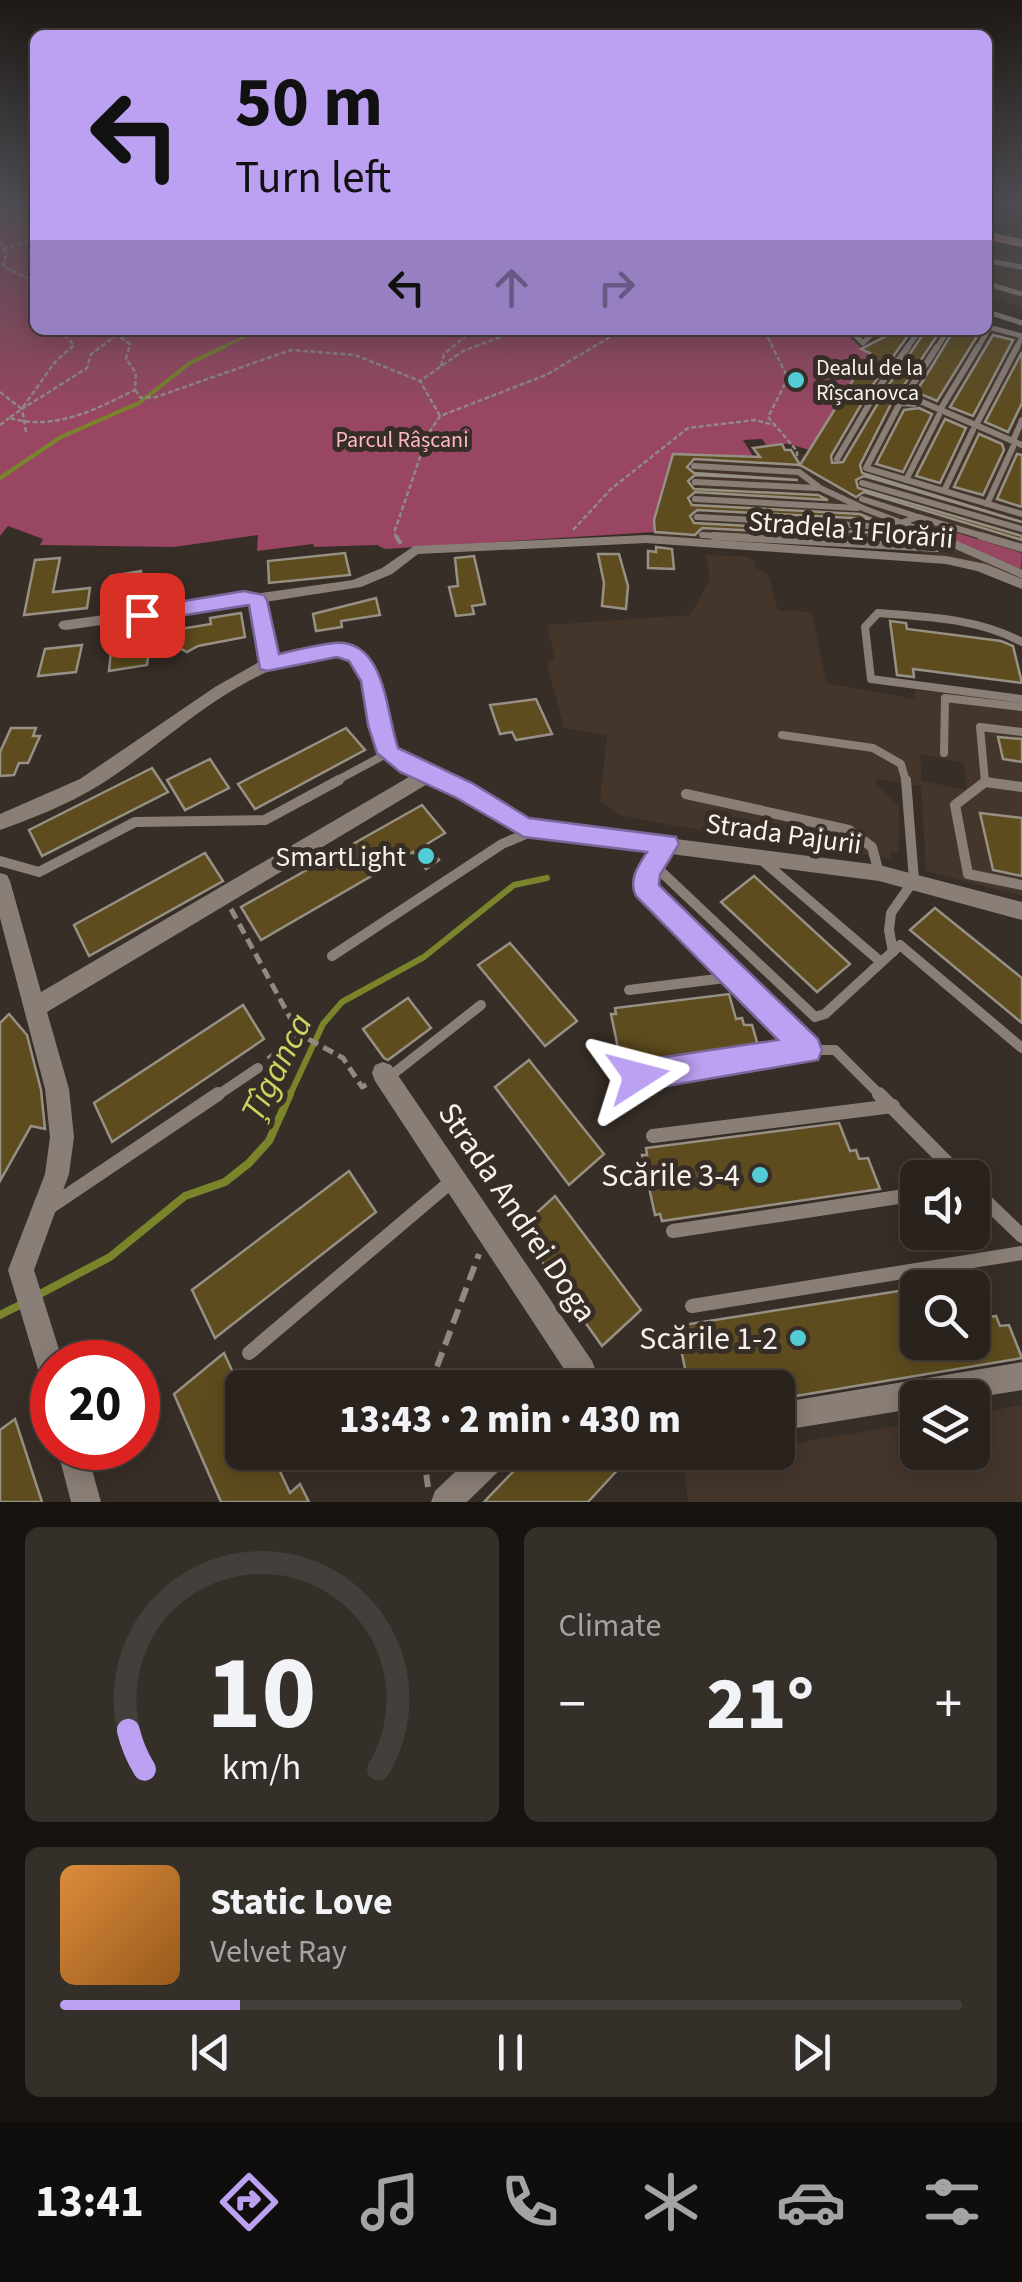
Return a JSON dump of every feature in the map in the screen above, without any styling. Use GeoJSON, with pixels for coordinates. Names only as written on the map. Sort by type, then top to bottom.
{"type":"FeatureCollection","features":[{"type":"Feature","properties":{"kind":"street"},"geometry":{"type":"LineString","coordinates":[[66,624],[244,597],[257,600],[366,581],[398,564],[406,553],[424,548],[569,539]]}},
{"type":"Feature","properties":{"kind":"street","name":"Stradela 1 Florării"},"geometry":{"type":"LineString","coordinates":[[569,539],[672,540],[946,560],[981,567],[1022,584]]}},
{"type":"Feature","properties":{"kind":"street"},"geometry":{"type":"LineString","coordinates":[[257,600],[269,646],[267,664]]}},
{"type":"Feature","properties":{"kind":"street"},"geometry":{"type":"LineString","coordinates":[[0,822],[53,802],[100,776],[267,664],[338,649],[356,656],[372,680],[388,753]]}},
{"type":"Feature","properties":{"kind":"street","name":"Strada Pajurii"},"geometry":{"type":"LineString","coordinates":[[388,753],[464,790],[510,822],[537,830],[880,874],[1022,911]]}},
{"type":"Feature","properties":{"kind":"street"},"geometry":{"type":"LineString","coordinates":[[36,1007],[429,774]]}},
{"type":"Feature","properties":{"kind":"street"},"geometry":{"type":"LineString","coordinates":[[0,880],[57,1088],[62,1137],[56,1174],[21,1270],[42,1340]]}},
{"type":"Feature","properties":{"kind":"street","name":"Strada Andrei Doga"},"geometry":{"type":"LineString","coordinates":[[385,1076],[488,1231],[568,1370]]}},
{"type":"Feature","properties":{"kind":"street"},"geometry":{"type":"LineString","coordinates":[[795,1414],[1022,1376]]}},
{"type":"Feature","properties":{"kind":"street"},"geometry":{"type":"LineString","coordinates":[[78,1470],[86,1502]]}},
{"type":"Feature","properties":{"kind":"street"},"geometry":{"type":"LineString","coordinates":[[446,1502],[479,1470]]}},
{"type":"Feature","properties":{"kind":"lane"},"geometry":{"type":"LineString","coordinates":[[992,285],[1022,294]]}},
{"type":"Feature","properties":{"kind":"lane"},"geometry":{"type":"LineString","coordinates":[[992,313],[1022,323]]}},
{"type":"Feature","properties":{"kind":"lane"},"geometry":{"type":"LineString","coordinates":[[944,491],[1022,336],[992,328]]}},
{"type":"Feature","properties":{"kind":"lane"},"geometry":{"type":"LineString","coordinates":[[881,384],[916,335]]}},
{"type":"Feature","properties":{"kind":"lane"},"geometry":{"type":"LineString","coordinates":[[945,335],[906,395],[1017,446]]}},
{"type":"Feature","properties":{"kind":"lane"},"geometry":{"type":"LineString","coordinates":[[906,480],[984,335]]}},
{"type":"Feature","properties":{"kind":"lane"},"geometry":{"type":"LineString","coordinates":[[837,459],[878,389],[940,412]]}},
{"type":"Feature","properties":{"kind":"lane"},"geometry":{"type":"LineString","coordinates":[[914,404],[900,403],[866,468],[1022,514]]}},
{"type":"Feature","properties":{"kind":"lane"},"geometry":{"type":"LineString","coordinates":[[986,504],[1017,446],[1022,420]]}},
{"type":"Feature","properties":{"kind":"lane"},"geometry":{"type":"LineString","coordinates":[[694,466],[799,472],[820,488],[864,509],[908,523],[1022,574]]}},
{"type":"Feature","properties":{"kind":"lane"},"geometry":{"type":"LineString","coordinates":[[695,482],[820,488]]}},
{"type":"Feature","properties":{"kind":"lane"},"geometry":{"type":"LineString","coordinates":[[862,483],[1022,529]]}},
{"type":"Feature","properties":{"kind":"lane"},"geometry":{"type":"LineString","coordinates":[[695,499],[864,509]]}},
{"type":"Feature","properties":{"kind":"lane"},"geometry":{"type":"LineString","coordinates":[[862,499],[1022,548]]}},
{"type":"Feature","properties":{"kind":"lane"},"geometry":{"type":"LineString","coordinates":[[698,517],[890,527],[918,516]]}},
{"type":"Feature","properties":{"kind":"lane"},"geometry":{"type":"LineString","coordinates":[[702,535],[938,548],[942,540]]}},
{"type":"Feature","properties":{"kind":"lane"},"geometry":{"type":"LineString","coordinates":[[1022,642],[1000,630],[971,623],[878,613],[865,627],[872,679],[1022,699]]}},
{"type":"Feature","properties":{"kind":"lane"},"geometry":{"type":"LineString","coordinates":[[944,753],[946,698],[1022,707]]}},
{"type":"Feature","properties":{"kind":"lane"},"geometry":{"type":"LineString","coordinates":[[985,782],[980,727],[1022,732]]}},
{"type":"Feature","properties":{"kind":"lane"},"geometry":{"type":"LineString","coordinates":[[782,735],[873,748],[901,764],[906,777],[914,880],[890,907],[886,930],[892,952]]}},
{"type":"Feature","properties":{"kind":"lane"},"geometry":{"type":"LineString","coordinates":[[0,861],[39,872],[135,822],[265,820],[388,753]]}},
{"type":"Feature","properties":{"kind":"lane"},"geometry":{"type":"LineString","coordinates":[[1022,788],[985,782],[955,805],[968,874],[1022,885]]}},
{"type":"Feature","properties":{"kind":"lane"},"geometry":{"type":"LineString","coordinates":[[686,794],[849,830],[872,847],[880,874]]}},
{"type":"Feature","properties":{"kind":"lane"},"geometry":{"type":"LineString","coordinates":[[332,956],[502,844],[537,830]]}},
{"type":"Feature","properties":{"kind":"lane"},"geometry":{"type":"LineString","coordinates":[[667,844],[644,880],[645,888],[808,1050]]}},
{"type":"Feature","properties":{"kind":"lane"},"geometry":{"type":"LineString","coordinates":[[758,856],[881,962]]}},
{"type":"Feature","properties":{"kind":"lane"},"geometry":{"type":"LineString","coordinates":[[654,865],[814,1017],[826,1014],[900,945],[1022,1048]]}},
{"type":"Feature","properties":{"kind":"lane"},"geometry":{"type":"LineString","coordinates":[[628,990],[733,978]]}},
{"type":"Feature","properties":{"kind":"lane"},"geometry":{"type":"LineString","coordinates":[[385,1076],[481,1005]]}},
{"type":"Feature","properties":{"kind":"lane"},"geometry":{"type":"LineString","coordinates":[[638,1076],[808,1050],[835,1050],[945,1160]]}},
{"type":"Feature","properties":{"kind":"lane"},"geometry":{"type":"LineString","coordinates":[[39,1214],[258,1068]]}},
{"type":"Feature","properties":{"kind":"lane"},"geometry":{"type":"LineString","coordinates":[[654,1136],[893,1106]]}},
{"type":"Feature","properties":{"kind":"lane"},"geometry":{"type":"LineString","coordinates":[[249,1353],[454,1179]]}},
{"type":"Feature","properties":{"kind":"lane"},"geometry":{"type":"LineString","coordinates":[[673,1231],[900,1197]]}},
{"type":"Feature","properties":{"kind":"lane"},"geometry":{"type":"LineString","coordinates":[[990,1205],[1022,1236]]}},
{"type":"Feature","properties":{"kind":"lane"},"geometry":{"type":"LineString","coordinates":[[692,1306],[1022,1253]]}},
{"type":"Feature","properties":{"kind":"path"},"geometry":{"type":"LineString","coordinates":[[22,409],[55,362],[74,345],[65,335]]}},
{"type":"Feature","properties":{"kind":"path"},"geometry":{"type":"LineString","coordinates":[[0,425],[86,368],[91,354],[118,335],[130,344],[126,359],[136,373],[135,390],[141,398],[156,397],[291,350],[355,355],[420,381],[440,416]]}},
{"type":"Feature","properties":{"kind":"path"},"geometry":{"type":"LineString","coordinates":[[441,366],[444,354],[467,335]]}},
{"type":"Feature","properties":{"kind":"path"},"geometry":{"type":"LineString","coordinates":[[420,381],[499,335]]}},
{"type":"Feature","properties":{"kind":"path"},"geometry":{"type":"LineString","coordinates":[[406,553],[394,534],[428,434],[440,416],[461,410],[485,395],[546,375],[614,335]]}},
{"type":"Feature","properties":{"kind":"path"},"geometry":{"type":"LineString","coordinates":[[766,335],[788,378],[768,417],[796,451],[799,472]]}},
{"type":"Feature","properties":{"kind":"path"},"geometry":{"type":"LineString","coordinates":[[10,418],[28,426],[77,416],[135,390]]}},
{"type":"Feature","properties":{"kind":"path"},"geometry":{"type":"LineString","coordinates":[[0,392],[22,409],[26,432]]}},
{"type":"Feature","properties":{"kind":"path"},"geometry":{"type":"LineString","coordinates":[[569,539],[581,516],[653,454],[683,437],[688,428],[755,420],[774,425]]}},
{"type":"Feature","properties":{"kind":"path"},"geometry":{"type":"LineString","coordinates":[[223,897],[255,948],[299,1034],[342,1058],[362,1088],[385,1076]]}},
{"type":"Feature","properties":{"kind":"path"},"geometry":{"type":"LineString","coordinates":[[258,1068],[299,1034]]}},
{"type":"Feature","properties":{"kind":"path"},"geometry":{"type":"LineString","coordinates":[[436,1370],[488,1231]]}},
{"type":"Feature","properties":{"kind":"path"},"geometry":{"type":"LineString","coordinates":[[425,1470],[429,1502]]}},
{"type":"Feature","properties":{"kind":"shaded area"},"geometry":{"type":"Polygon","coordinates":[[[992,271],[1022,271],[1022,307],[992,298],[992,271]]]}},
{"type":"Feature","properties":{"kind":"shaded area"},"geometry":{"type":"Polygon","coordinates":[[[992,326],[1022,334],[1022,580],[949,557],[910,551],[655,536],[654,520],[673,454],[758,457],[753,448],[782,444],[797,454],[819,454],[869,355],[847,335],[992,335],[992,326]]]}},
{"type":"Feature","properties":{"kind":"shaded area"},"geometry":{"type":"Polygon","coordinates":[[[706,555],[745,556],[754,560],[756,568],[768,574],[778,610],[812,612],[826,683],[915,699],[915,690],[1022,702],[1022,896],[926,871],[921,786],[876,779],[876,785],[899,807],[898,853],[891,852],[891,859],[675,826],[620,815],[600,801],[607,735],[564,728],[547,665],[555,658],[547,625],[690,615],[710,580],[706,555]],[[920,754],[922,781],[967,790],[964,763],[920,754]]]}},
{"type":"Feature","properties":{"kind":"shaded area"},"geometry":{"type":"Polygon","coordinates":[[[1022,1405],[1022,1502],[688,1502],[684,1470],[795,1470],[795,1443],[900,1426],[900,1470],[990,1470],[990,1411],[1022,1405]]]}},
{"type":"Feature","properties":{"kind":"green space","name":"Parcul Râșcani"},"geometry":{"type":"Polygon","coordinates":[[[0,271],[30,271],[30,335],[847,335],[869,355],[810,450],[788,444],[766,445],[762,439],[743,440],[753,456],[673,454],[655,532],[385,549],[377,545],[313,544],[257,551],[258,535],[174,547],[40,545],[43,539],[8,526],[0,536],[0,271]]]}},
{"type":"Feature","properties":{"kind":"green space"},"geometry":{"type":"Polygon","coordinates":[[[918,521],[1022,553],[1021,569],[925,527],[947,531],[918,521]]]}},
{"type":"Feature","properties":{"kind":"building"},"geometry":{"type":"Polygon","coordinates":[[[888,335],[908,335],[872,386],[831,456],[832,463],[843,462],[881,398],[892,402],[860,465],[862,473],[1022,522],[864,476],[856,480],[858,488],[1022,536],[1022,540],[864,492],[856,497],[800,465],[870,353],[861,349],[888,335]]]}},
{"type":"Feature","properties":{"kind":"building"},"geometry":{"type":"Polygon","coordinates":[[[923,335],[938,335],[900,391],[888,386],[923,335]]]}},
{"type":"Feature","properties":{"kind":"building"},"geometry":{"type":"Polygon","coordinates":[[[951,335],[978,335],[937,401],[916,392],[951,335]]]}},
{"type":"Feature","properties":{"kind":"building"},"geometry":{"type":"Polygon","coordinates":[[[993,335],[1013,340],[973,416],[950,407],[993,335]]]}},
{"type":"Feature","properties":{"kind":"building"},"geometry":{"type":"Polygon","coordinates":[[[1022,352],[1022,403],[1008,432],[985,422],[1022,352]]]}},
{"type":"Feature","properties":{"kind":"building"},"geometry":{"type":"Polygon","coordinates":[[[919,408],[932,414],[903,472],[876,464],[904,410],[919,408]]]}},
{"type":"Feature","properties":{"kind":"building"},"geometry":{"type":"Polygon","coordinates":[[[945,419],[966,428],[940,483],[916,476],[945,419]]]}},
{"type":"Feature","properties":{"kind":"building"},"geometry":{"type":"Polygon","coordinates":[[[979,434],[1002,444],[1004,450],[983,495],[954,487],[979,434]]]}},
{"type":"Feature","properties":{"kind":"building"},"geometry":{"type":"Polygon","coordinates":[[[782,444],[800,465],[694,459],[687,467],[694,473],[798,480],[695,475],[688,481],[694,489],[818,495],[828,500],[695,492],[688,498],[692,505],[860,514],[872,519],[697,510],[690,516],[694,523],[876,533],[877,537],[702,528],[695,535],[655,532],[654,520],[673,454],[760,457],[753,448],[782,444]]]}},
{"type":"Feature","properties":{"kind":"building"},"geometry":{"type":"Polygon","coordinates":[[[1017,454],[1022,455],[1022,507],[997,499],[1017,454]]]}},
{"type":"Feature","properties":{"kind":"building"},"geometry":{"type":"Polygon","coordinates":[[[656,547],[672,549],[674,569],[648,568],[648,551],[656,552],[656,547]]]}},
{"type":"Feature","properties":{"kind":"building"},"geometry":{"type":"Polygon","coordinates":[[[345,553],[350,575],[269,583],[268,561],[345,553]]]}},
{"type":"Feature","properties":{"kind":"building"},"geometry":{"type":"Polygon","coordinates":[[[598,554],[619,554],[628,586],[626,609],[602,606],[604,583],[598,554]]]}},
{"type":"Feature","properties":{"kind":"building"},"geometry":{"type":"Polygon","coordinates":[[[474,556],[485,604],[472,606],[474,614],[456,616],[449,587],[458,586],[455,558],[474,556]]]}},
{"type":"Feature","properties":{"kind":"building"},"geometry":{"type":"Polygon","coordinates":[[[60,558],[53,592],[90,588],[87,608],[24,615],[35,560],[60,558]]]}},
{"type":"Feature","properties":{"kind":"building"},"geometry":{"type":"Polygon","coordinates":[[[141,571],[139,592],[109,597],[111,576],[141,571]]]}},
{"type":"Feature","properties":{"kind":"building"},"geometry":{"type":"Polygon","coordinates":[[[376,598],[380,615],[341,621],[342,627],[316,631],[313,614],[376,598]]]}},
{"type":"Feature","properties":{"kind":"building"},"geometry":{"type":"Polygon","coordinates":[[[241,613],[245,637],[198,646],[187,652],[181,649],[153,654],[147,665],[109,671],[112,640],[211,624],[210,618],[241,613]]]}},
{"type":"Feature","properties":{"kind":"building"},"geometry":{"type":"Polygon","coordinates":[[[890,621],[906,623],[907,629],[1001,641],[1013,646],[1022,683],[913,669],[914,677],[897,675],[890,621]]]}},
{"type":"Feature","properties":{"kind":"building"},"geometry":{"type":"Polygon","coordinates":[[[82,645],[76,672],[38,676],[45,649],[82,645]]]}},
{"type":"Feature","properties":{"kind":"building"},"geometry":{"type":"Polygon","coordinates":[[[536,699],[552,734],[516,740],[512,732],[500,734],[490,705],[536,699]]]}},
{"type":"Feature","properties":{"kind":"building"},"geometry":{"type":"Polygon","coordinates":[[[11,728],[36,728],[33,736],[40,736],[28,763],[19,763],[14,775],[0,776],[0,752],[11,728]]]}},
{"type":"Feature","properties":{"kind":"building"},"geometry":{"type":"Polygon","coordinates":[[[346,728],[365,750],[255,809],[238,784],[346,728]]]}},
{"type":"Feature","properties":{"kind":"building"},"geometry":{"type":"Polygon","coordinates":[[[998,737],[1022,739],[1022,762],[1003,759],[998,737]]]}},
{"type":"Feature","properties":{"kind":"building"},"geometry":{"type":"Polygon","coordinates":[[[210,759],[229,788],[185,810],[167,780],[210,759]]]}},
{"type":"Feature","properties":{"kind":"building"},"geometry":{"type":"Polygon","coordinates":[[[152,768],[168,792],[42,856],[29,830],[152,768]]]}},
{"type":"Feature","properties":{"kind":"building"},"geometry":{"type":"Polygon","coordinates":[[[422,805],[445,833],[427,844],[439,860],[426,869],[413,852],[261,940],[241,907],[422,805]]]}},
{"type":"Feature","properties":{"kind":"building"},"geometry":{"type":"Polygon","coordinates":[[[980,813],[1022,818],[1022,876],[993,870],[980,813]]]}},
{"type":"Feature","properties":{"kind":"building"},"geometry":{"type":"Polygon","coordinates":[[[205,853],[223,881],[89,956],[74,925],[205,853]]]}},
{"type":"Feature","properties":{"kind":"building"},"geometry":{"type":"Polygon","coordinates":[[[754,876],[850,964],[817,992],[721,902],[754,876]]]}},
{"type":"Feature","properties":{"kind":"building"},"geometry":{"type":"Polygon","coordinates":[[[935,908],[1022,978],[1022,1023],[910,930],[935,908]]]}},
{"type":"Feature","properties":{"kind":"building"},"geometry":{"type":"Polygon","coordinates":[[[510,943],[577,1021],[545,1046],[478,965],[510,943]]]}},
{"type":"Feature","properties":{"kind":"building"},"geometry":{"type":"Polygon","coordinates":[[[729,994],[736,1019],[742,1018],[744,1025],[752,1025],[759,1049],[628,1068],[626,1062],[621,1063],[611,1014],[616,1014],[615,1008],[729,994]]]}},
{"type":"Feature","properties":{"kind":"building"},"geometry":{"type":"Polygon","coordinates":[[[408,998],[431,1028],[388,1060],[363,1029],[408,998]]]}},
{"type":"Feature","properties":{"kind":"building"},"geometry":{"type":"Polygon","coordinates":[[[243,1005],[264,1039],[112,1142],[94,1103],[243,1005]]]}},
{"type":"Feature","properties":{"kind":"building"},"geometry":{"type":"Polygon","coordinates":[[[9,1014],[27,1035],[41,1090],[45,1129],[31,1126],[0,1181],[0,1023],[9,1014]]]}},
{"type":"Feature","properties":{"kind":"building"},"geometry":{"type":"Polygon","coordinates":[[[529,1060],[604,1154],[569,1185],[495,1087],[529,1060]]]}},
{"type":"Feature","properties":{"kind":"building","name":"Scările 3-4"},"geometry":{"type":"Polygon","coordinates":[[[839,1123],[850,1151],[856,1150],[859,1159],[868,1158],[880,1189],[662,1221],[660,1214],[655,1215],[642,1155],[647,1155],[646,1148],[839,1123]]]}},
{"type":"Feature","properties":{"kind":"building"},"geometry":{"type":"Polygon","coordinates":[[[349,1171],[376,1212],[215,1338],[192,1290],[349,1171]]]}},
{"type":"Feature","properties":{"kind":"building"},"geometry":{"type":"Polygon","coordinates":[[[555,1196],[641,1310],[602,1346],[519,1229],[555,1196]]]}},
{"type":"Feature","properties":{"kind":"building","name":"Scările 1-2"},"geometry":{"type":"Polygon","coordinates":[[[900,1291],[900,1360],[990,1360],[990,1317],[996,1316],[1000,1326],[1009,1325],[1022,1358],[795,1396],[795,1370],[685,1370],[678,1334],[685,1333],[683,1325],[900,1291]]]}},
{"type":"Feature","properties":{"kind":"building"},"geometry":{"type":"Polygon","coordinates":[[[224,1353],[232,1370],[225,1370],[225,1470],[279,1470],[290,1493],[300,1484],[309,1502],[221,1502],[174,1394],[224,1353]]]}},
{"type":"Feature","properties":{"kind":"building"},"geometry":{"type":"Polygon","coordinates":[[[15,1419],[42,1502],[0,1502],[0,1430],[15,1419]]]}},
{"type":"Feature","properties":{"kind":"building"},"geometry":{"type":"Polygon","coordinates":[[[515,1470],[617,1470],[588,1502],[484,1502],[515,1470]]]}},
{"type":"Feature","properties":{"kind":"waterway"},"geometry":{"type":"LineString","coordinates":[[219,349],[248,335]]}},
{"type":"Feature","properties":{"kind":"waterway"},"geometry":{"type":"LineString","coordinates":[[0,478],[61,437],[139,403],[190,363],[224,347]]}},
{"type":"Feature","properties":{"kind":"waterway","name":"Țîganca"},"geometry":{"type":"LineString","coordinates":[[289,1097],[323,1024],[342,1002],[424,957],[514,885],[547,878]]}},
{"type":"Feature","properties":{"kind":"waterway","name":"Țîganca"},"geometry":{"type":"LineString","coordinates":[[38,1295],[110,1257],[185,1196],[225,1182],[249,1163],[269,1141],[290,1094]]}},
{"type":"Feature","properties":{"kind":"waterway","name":"Țîganca"},"geometry":{"type":"LineString","coordinates":[[0,1315],[24,1303]]}},
{"type":"Feature","properties":{"kind":"place","name":"Dealul de la Rîșcanovca"},"geometry":{"type":"Point","coordinates":[796,380]}},
{"type":"Feature","properties":{"kind":"place","name":"SmartLight"},"geometry":{"type":"Point","coordinates":[426,856]}},
{"type":"Feature","properties":{"kind":"place","name":"Scările 3-4"},"geometry":{"type":"Point","coordinates":[760,1175]}},
{"type":"Feature","properties":{"kind":"place","name":"Scările 1-2"},"geometry":{"type":"Point","coordinates":[798,1338]}},
{"type":"Feature","properties":{"kind":"route"},"geometry":{"type":"LineString","coordinates":[[142,615],[244,597],[257,600],[269,646],[267,664],[338,649],[356,656],[372,680],[388,753],[408,766],[464,790],[510,822],[524,827],[667,844],[644,880],[645,888],[808,1050],[638,1076]]}}]}
